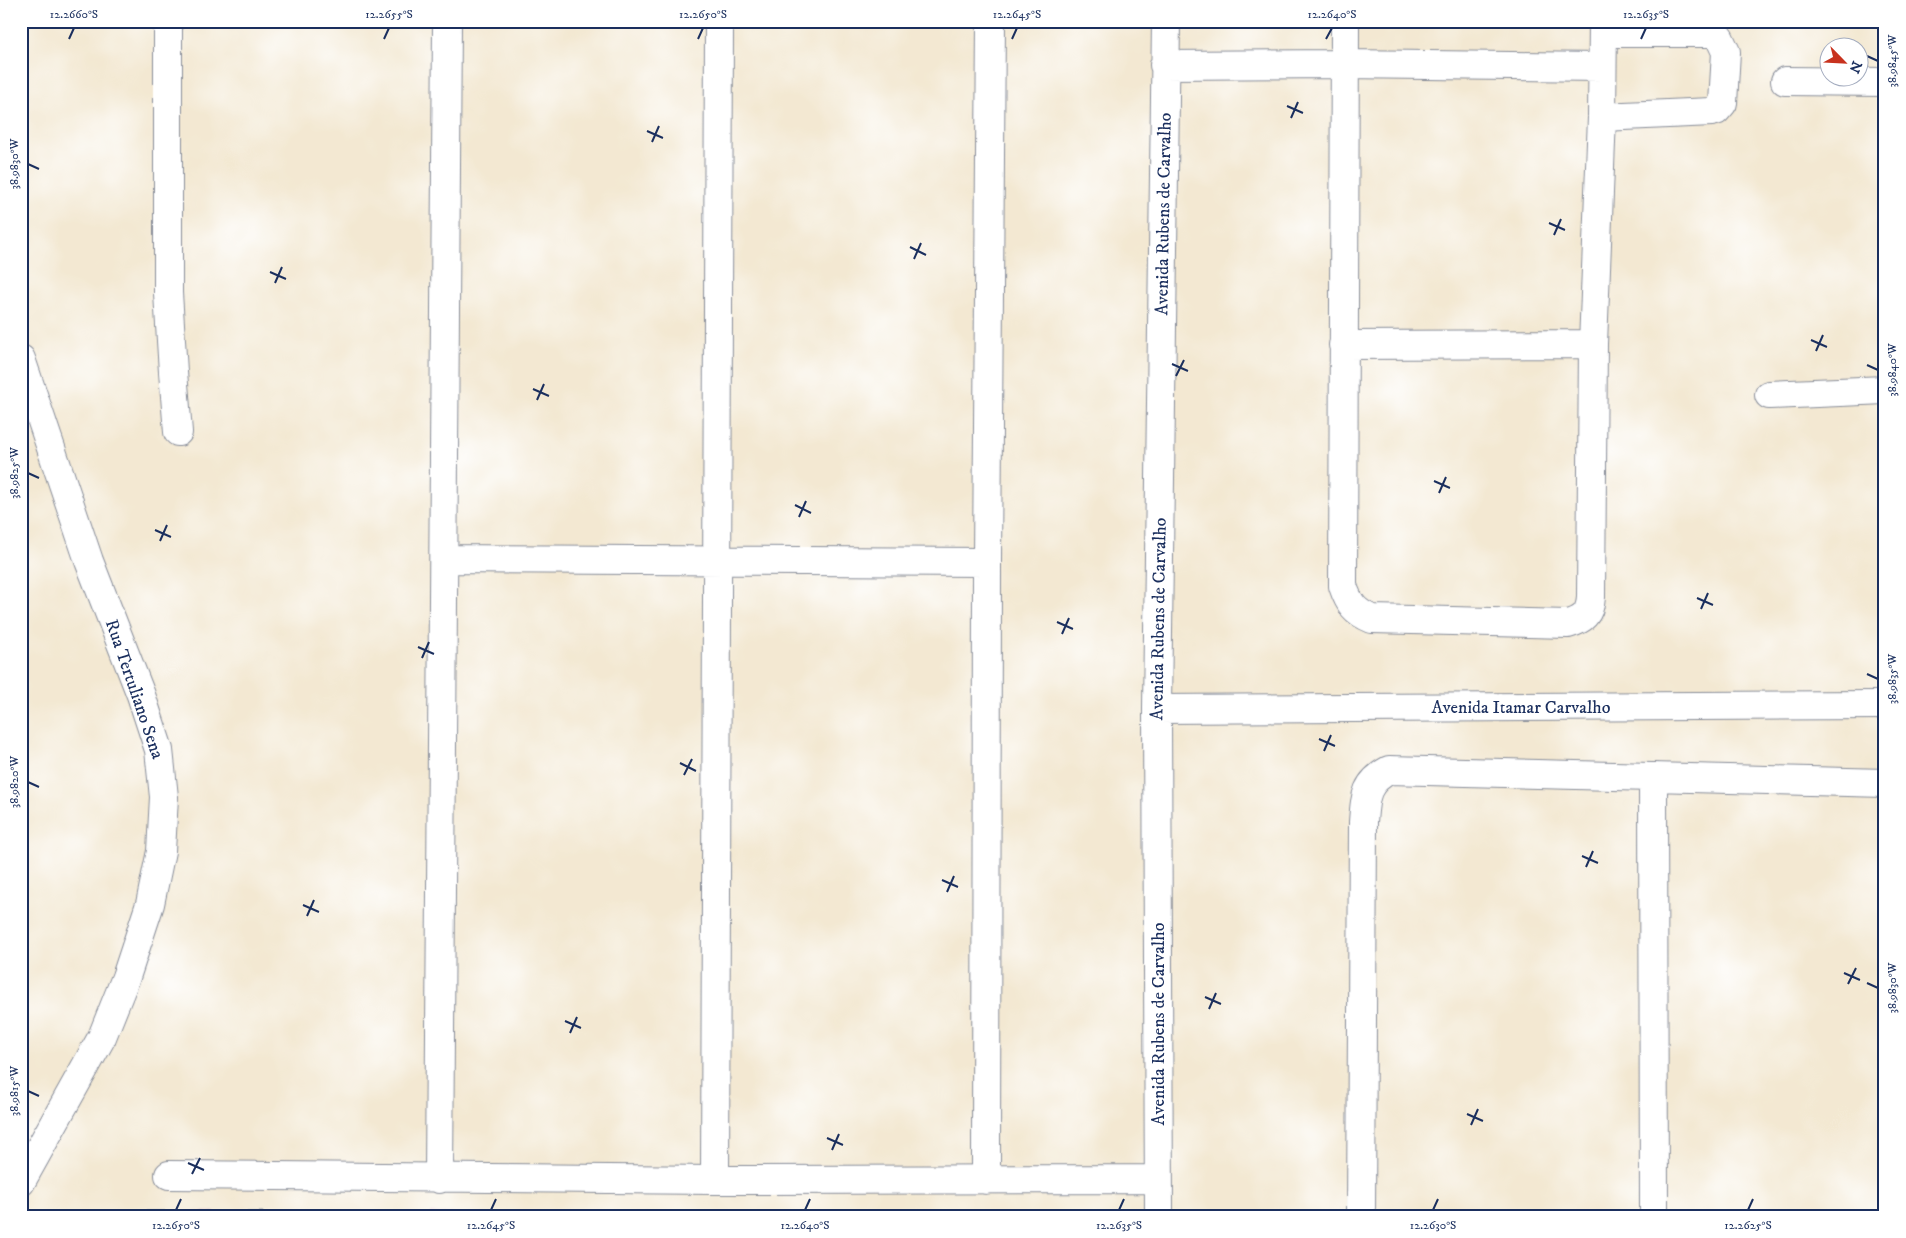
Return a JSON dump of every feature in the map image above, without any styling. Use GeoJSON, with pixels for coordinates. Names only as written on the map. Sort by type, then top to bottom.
{"type":"FeatureCollection","features":[{"type":"Feature","properties":{"kind":"street"},"geometry":{"type":"LineString","coordinates":[[168,21],[168,293],[172,372],[178,432]]}},
{"type":"Feature","properties":{"kind":"street"},"geometry":{"type":"LineString","coordinates":[[439,1179],[447,21]]}},
{"type":"Feature","properties":{"kind":"street"},"geometry":{"type":"LineString","coordinates":[[715,1180],[719,21]]}},
{"type":"Feature","properties":{"kind":"street"},"geometry":{"type":"LineString","coordinates":[[986,1180],[987,562],[991,21]]}},
{"type":"Feature","properties":{"kind":"street","name":"Avenida Rubens de Carvalho"},"geometry":{"type":"LineString","coordinates":[[1158,1217],[1157,709],[1166,21]]}},
{"type":"Feature","properties":{"kind":"street"},"geometry":{"type":"LineString","coordinates":[[1345,21],[1343,586],[1351,606],[1359,613],[1372,619],[1568,624],[1586,616],[1590,608],[1593,344],[1602,117],[1603,27],[1711,33],[1719,37],[1726,52],[1724,103],[1716,111],[1602,117]]}},
{"type":"Feature","properties":{"kind":"street"},"geometry":{"type":"LineString","coordinates":[[1164,65],[1344,64],[1602,67]]}},
{"type":"Feature","properties":{"kind":"street"},"geometry":{"type":"LineString","coordinates":[[1785,81],[1885,82]]}},
{"type":"Feature","properties":{"kind":"street"},"geometry":{"type":"LineString","coordinates":[[1343,345],[1593,344]]}},
{"type":"Feature","properties":{"kind":"street","name":"Rua Tertuliano Sena"},"geometry":{"type":"LineString","coordinates":[[21,359],[89,561],[141,694],[159,750],[164,797],[161,852],[150,904],[126,977],[102,1036],[21,1182]]}},
{"type":"Feature","properties":{"kind":"street"},"geometry":{"type":"LineString","coordinates":[[1769,395],[1885,390]]}},
{"type":"Feature","properties":{"kind":"street"},"geometry":{"type":"LineString","coordinates":[[444,559],[987,562]]}},
{"type":"Feature","properties":{"kind":"street","name":"Avenida Itamar Carvalho"},"geometry":{"type":"LineString","coordinates":[[1157,709],[1885,704]]}},
{"type":"Feature","properties":{"kind":"street"},"geometry":{"type":"LineString","coordinates":[[1361,1217],[1363,822],[1364,804],[1369,787],[1377,777],[1389,770],[1885,783]]}},
{"type":"Feature","properties":{"kind":"street"},"geometry":{"type":"LineString","coordinates":[[1653,777],[1654,1217]]}},
{"type":"Feature","properties":{"kind":"street"},"geometry":{"type":"LineString","coordinates":[[169,1175],[439,1179],[1158,1179]]}},
{"type":"Feature","properties":{"kind":"building"},"geometry":{"type":"Polygon","coordinates":[[[135,1211],[165,1211],[164,1217],[135,1217],[135,1211]]]}},
{"type":"Feature","properties":{"kind":"building"},"geometry":{"type":"Polygon","coordinates":[[[186,1212],[215,1212],[215,1217],[186,1217],[186,1212]]]}},
{"type":"Feature","properties":{"kind":"building"},"geometry":{"type":"Polygon","coordinates":[[[233,1212],[263,1212],[263,1217],[233,1217],[233,1212]]]}},
{"type":"Feature","properties":{"kind":"building"},"geometry":{"type":"Polygon","coordinates":[[[284,1212],[314,1212],[314,1217],[284,1217],[284,1212]]]}},
{"type":"Feature","properties":{"kind":"building"},"geometry":{"type":"Polygon","coordinates":[[[332,1212],[361,1213],[361,1217],[332,1217],[332,1212]]]}},
{"type":"Feature","properties":{"kind":"building"},"geometry":{"type":"Polygon","coordinates":[[[383,1213],[411,1213],[411,1217],[383,1217],[383,1213]]]}},
{"type":"Feature","properties":{"kind":"building"},"geometry":{"type":"Polygon","coordinates":[[[430,1213],[460,1214],[460,1217],[430,1217],[430,1213]]]}},
{"type":"Feature","properties":{"kind":"building"},"geometry":{"type":"Polygon","coordinates":[[[481,1214],[510,1214],[510,1217],[481,1217],[481,1214]]]}},
{"type":"Feature","properties":{"kind":"building"},"geometry":{"type":"Polygon","coordinates":[[[529,1214],[558,1214],[558,1217],[529,1217],[529,1214]]]}},
{"type":"Feature","properties":{"kind":"building"},"geometry":{"type":"Polygon","coordinates":[[[579,1214],[608,1214],[608,1217],[579,1217],[579,1214]]]}},
{"type":"Feature","properties":{"kind":"building"},"geometry":{"type":"Polygon","coordinates":[[[656,1214],[656,1217],[627,1217],[627,1215],[656,1214]]]}},
{"type":"Feature","properties":{"kind":"building"},"geometry":{"type":"Polygon","coordinates":[[[678,1215],[707,1215],[707,1217],[678,1217],[678,1215]]]}}]}
